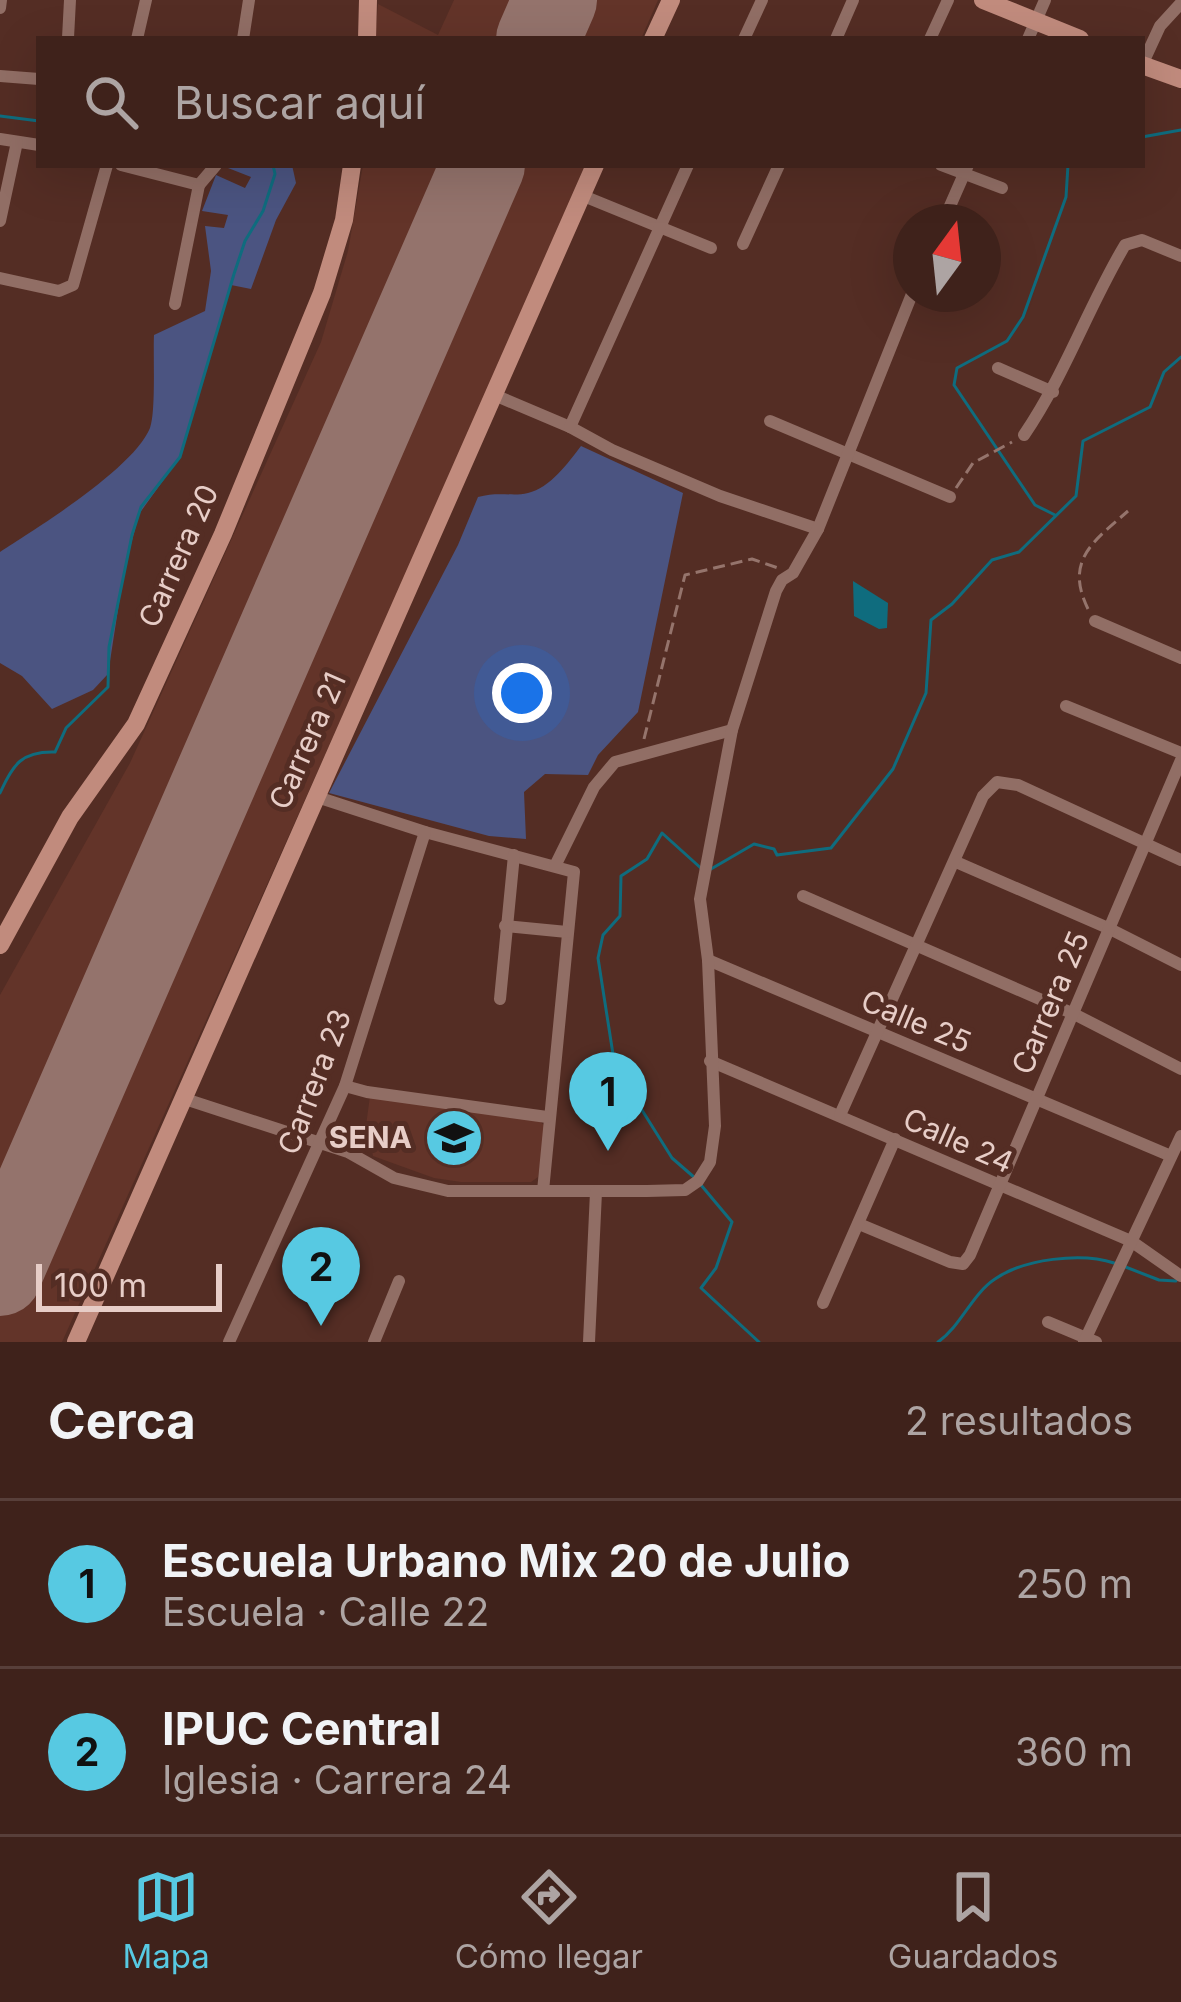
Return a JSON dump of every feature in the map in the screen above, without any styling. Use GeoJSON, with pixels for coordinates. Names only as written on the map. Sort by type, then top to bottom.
{"type":"FeatureCollection","features":[{"type":"Feature","properties":{"kind":"street"},"geometry":{"type":"LineString","coordinates":[[68,36],[70,0]]}},
{"type":"Feature","properties":{"kind":"street"},"geometry":{"type":"LineString","coordinates":[[138,36],[146,0]]}},
{"type":"Feature","properties":{"kind":"street"},"geometry":{"type":"LineString","coordinates":[[243,36],[249,0]]}},
{"type":"Feature","properties":{"kind":"street"},"geometry":{"type":"LineString","coordinates":[[368,0],[368,36]]}},
{"type":"Feature","properties":{"kind":"street"},"geometry":{"type":"LineString","coordinates":[[654,36],[671,0]]}},
{"type":"Feature","properties":{"kind":"street"},"geometry":{"type":"LineString","coordinates":[[745,36],[761,0]]}},
{"type":"Feature","properties":{"kind":"street"},"geometry":{"type":"LineString","coordinates":[[837,36],[853,0]]}},
{"type":"Feature","properties":{"kind":"street"},"geometry":{"type":"LineString","coordinates":[[931,36],[948,0]]}},
{"type":"Feature","properties":{"kind":"street"},"geometry":{"type":"LineString","coordinates":[[983,0],[1032,30],[1064,36]]}},
{"type":"Feature","properties":{"kind":"street"},"geometry":{"type":"LineString","coordinates":[[1032,30],[1045,0]]}},
{"type":"Feature","properties":{"kind":"street"},"geometry":{"type":"LineString","coordinates":[[1145,58],[1160,26],[1181,3]]}},
{"type":"Feature","properties":{"kind":"street"},"geometry":{"type":"LineString","coordinates":[[1145,66],[1173,77]]}},
{"type":"Feature","properties":{"kind":"street"},"geometry":{"type":"LineString","coordinates":[[0,76],[36,79]]}},
{"type":"Feature","properties":{"kind":"street"},"geometry":{"type":"LineString","coordinates":[[0,139],[36,145]]}},
{"type":"Feature","properties":{"kind":"street"},"geometry":{"type":"LineString","coordinates":[[0,221],[17,142]]}},
{"type":"Feature","properties":{"kind":"street"},"geometry":{"type":"LineString","coordinates":[[0,278],[59,291],[76,280],[106,168]]}},
{"type":"Feature","properties":{"kind":"street"},"geometry":{"type":"LineString","coordinates":[[134,168],[200,184]]}},
{"type":"Feature","properties":{"kind":"street"},"geometry":{"type":"LineString","coordinates":[[175,304],[200,184],[213,168]]}},
{"type":"Feature","properties":{"kind":"street","name":"Carrera 20"},"geometry":{"type":"LineString","coordinates":[[0,945],[70,817],[136,724],[223,534],[322,293],[344,220],[352,168]]}},
{"type":"Feature","properties":{"kind":"street","name":"Carrera 21"},"geometry":{"type":"LineString","coordinates":[[76,1342],[594,168]]}},
{"type":"Feature","properties":{"kind":"street"},"geometry":{"type":"LineString","coordinates":[[569,427],[687,168]]}},
{"type":"Feature","properties":{"kind":"street"},"geometry":{"type":"LineString","coordinates":[[743,244],[778,168]]}},
{"type":"Feature","properties":{"kind":"street"},"geometry":{"type":"LineString","coordinates":[[951,204],[966,170],[1002,188]]}},
{"type":"Feature","properties":{"kind":"street"},"geometry":{"type":"LineString","coordinates":[[581,195],[711,248]]}},
{"type":"Feature","properties":{"kind":"street"},"geometry":{"type":"LineString","coordinates":[[1024,435],[1053,392],[1125,245],[1142,240],[1181,256]]}},
{"type":"Feature","properties":{"kind":"street"},"geometry":{"type":"LineString","coordinates":[[180,1098],[348,1152],[394,1178],[448,1191],[685,1190],[698,1181],[710,1162],[715,1126],[708,960],[700,899],[732,730],[776,591],[793,573],[818,529],[904,312]]}},
{"type":"Feature","properties":{"kind":"street"},"geometry":{"type":"LineString","coordinates":[[998,368],[1053,392]]}},
{"type":"Feature","properties":{"kind":"street"},"geometry":{"type":"LineString","coordinates":[[492,394],[611,451],[818,529]]}},
{"type":"Feature","properties":{"kind":"street"},"geometry":{"type":"LineString","coordinates":[[770,421],[950,497]]}},
{"type":"Feature","properties":{"kind":"street"},"geometry":{"type":"LineString","coordinates":[[1094,621],[1181,658]]}},
{"type":"Feature","properties":{"kind":"street"},"geometry":{"type":"LineString","coordinates":[[1066,706],[1181,756]]}},
{"type":"Feature","properties":{"kind":"street"},"geometry":{"type":"LineString","coordinates":[[555,866],[593,787],[615,763],[732,730]]}},
{"type":"Feature","properties":{"kind":"street","name":"Carrera 25"},"geometry":{"type":"LineString","coordinates":[[860,1224],[963,1264],[1038,1099],[1181,756]]}},
{"type":"Feature","properties":{"kind":"street"},"geometry":{"type":"LineString","coordinates":[[840,1115],[982,796],[997,782],[1018,784],[1181,860]]}},
{"type":"Feature","properties":{"kind":"street"},"geometry":{"type":"LineString","coordinates":[[317,797],[574,872],[543,1191]]}},
{"type":"Feature","properties":{"kind":"street","name":"Carrera 23"},"geometry":{"type":"LineString","coordinates":[[229,1342],[345,1086],[425,832]]}},
{"type":"Feature","properties":{"kind":"street"},"geometry":{"type":"LineString","coordinates":[[500,999],[514,855]]}},
{"type":"Feature","properties":{"kind":"street"},"geometry":{"type":"LineString","coordinates":[[956,862],[1181,965]]}},
{"type":"Feature","properties":{"kind":"street"},"geometry":{"type":"LineString","coordinates":[[803,896],[1074,1014],[1181,1069]]}},
{"type":"Feature","properties":{"kind":"street"},"geometry":{"type":"LineString","coordinates":[[505,926],[567,932]]}},
{"type":"Feature","properties":{"kind":"street","name":"Calle 25"},"geometry":{"type":"LineString","coordinates":[[708,960],[1171,1156]]}},
{"type":"Feature","properties":{"kind":"street","name":"Calle 24"},"geometry":{"type":"LineString","coordinates":[[710,1061],[1131,1241],[1181,1276]]}},
{"type":"Feature","properties":{"kind":"street"},"geometry":{"type":"LineString","coordinates":[[345,1086],[548,1117]]}},
{"type":"Feature","properties":{"kind":"street"},"geometry":{"type":"LineString","coordinates":[[1048,1322],[1089,1340],[1181,1136]]}},
{"type":"Feature","properties":{"kind":"street"},"geometry":{"type":"LineString","coordinates":[[823,1303],[895,1139]]}},
{"type":"Feature","properties":{"kind":"street"},"geometry":{"type":"LineString","coordinates":[[589,1342],[596,1192]]}},
{"type":"Feature","properties":{"kind":"street"},"geometry":{"type":"LineString","coordinates":[[374,1342],[398,1281]]}},
{"type":"Feature","properties":{"kind":"path"},"geometry":{"type":"LineString","coordinates":[[950,497],[973,463],[1024,435]]}},
{"type":"Feature","properties":{"kind":"path"},"geometry":{"type":"LineString","coordinates":[[1094,621],[1079,581],[1080,565],[1088,547],[1128,511]]}},
{"type":"Feature","properties":{"kind":"path"},"geometry":{"type":"LineString","coordinates":[[640,753],[685,575],[752,559],[793,573]]}},
{"type":"Feature","properties":{"kind":"shaded area"},"geometry":{"type":"Polygon","coordinates":[[[454,0],[658,0],[642,36],[375,36],[378,4],[438,35],[454,0]]]}},
{"type":"Feature","properties":{"kind":"shaded area"},"geometry":{"type":"Polygon","coordinates":[[[228,168],[293,168],[296,183],[276,220],[251,289],[231,285],[180,457],[139,514],[124,571],[108,674],[93,690],[52,709],[22,676],[0,663],[0,552],[60,513],[140,444],[152,420],[154,335],[205,311],[211,271],[205,226],[224,228],[228,215],[202,211],[216,175],[245,188],[251,177],[228,168]]]}},
{"type":"Feature","properties":{"kind":"shaded area"},"geometry":{"type":"Polygon","coordinates":[[[362,168],[584,168],[62,1342],[0,1342],[0,995],[130,763],[321,342],[348,251],[362,168]]]}},
{"type":"Feature","properties":{"kind":"shaded area"},"geometry":{"type":"Polygon","coordinates":[[[581,446],[683,493],[638,712],[598,755],[588,775],[545,774],[524,792],[526,839],[489,836],[329,793],[458,545],[478,497],[536,490],[558,474],[581,446]]]}},
{"type":"Feature","properties":{"kind":"shaded area"},"geometry":{"type":"Polygon","coordinates":[[[853,581],[888,603],[887,628],[879,629],[854,616],[853,581]]]}},
{"type":"Feature","properties":{"kind":"shaded area","name":"SENA"},"geometry":{"type":"Polygon","coordinates":[[[370,1096],[540,1121],[546,1128],[538,1177],[531,1182],[461,1182],[434,1178],[373,1156],[372,1150],[363,1148],[370,1096]]]}},
{"type":"Feature","properties":{"kind":"waterway"},"geometry":{"type":"LineString","coordinates":[[0,116],[36,121]]}},
{"type":"Feature","properties":{"kind":"waterway"},"geometry":{"type":"LineString","coordinates":[[1145,136],[1181,130]]}},
{"type":"Feature","properties":{"kind":"waterway"},"geometry":{"type":"LineString","coordinates":[[0,793],[20,761],[55,752],[66,728],[108,687],[109,647],[132,535],[141,507],[180,457],[234,274],[245,241],[263,211],[274,168]]}},
{"type":"Feature","properties":{"kind":"waterway"},"geometry":{"type":"LineString","coordinates":[[1055,515],[1035,505],[954,385],[957,368],[1007,341],[1023,317],[1066,197],[1068,168]]}},
{"type":"Feature","properties":{"kind":"waterway"},"geometry":{"type":"LineString","coordinates":[[711,869],[754,844],[774,849],[777,855],[831,848],[893,769],[926,693],[931,620],[992,560],[1019,552],[1076,496],[1083,441],[1150,407],[1164,372],[1181,357]]}},
{"type":"Feature","properties":{"kind":"waterway"},"geometry":{"type":"LineString","coordinates":[[695,1178],[672,1158],[615,1067],[598,958],[603,935],[620,916],[621,876],[647,859],[662,833],[703,870]]}},
{"type":"Feature","properties":{"kind":"waterway"},"geometry":{"type":"LineString","coordinates":[[701,1185],[732,1222],[716,1268],[701,1288],[759,1342]]}},
{"type":"Feature","properties":{"kind":"waterway"},"geometry":{"type":"LineString","coordinates":[[938,1342],[987,1285],[1007,1272],[1069,1258],[1114,1263]]}},
{"type":"Feature","properties":{"kind":"waterway"},"geometry":{"type":"LineString","coordinates":[[1123,1266],[1159,1280],[1176,1281]]}},
{"type":"Feature","properties":{"kind":"runway"},"geometry":{"type":"LineString","coordinates":[[539,36],[555,0]]}},
{"type":"Feature","properties":{"kind":"runway"},"geometry":{"type":"LineString","coordinates":[[0,1274],[482,168]]}},
{"type":"Feature","properties":{"kind":"place","name":"SENA"},"geometry":{"type":"Point","coordinates":[454,1138]}},
{"type":"Feature","properties":{"kind":"place","name":"Escuela Urbano Mix 20 de Julio"},"geometry":{"type":"Point","coordinates":[608,1151]}},
{"type":"Feature","properties":{"kind":"place","name":"IPUC Central"},"geometry":{"type":"Point","coordinates":[321,1326]}}]}
